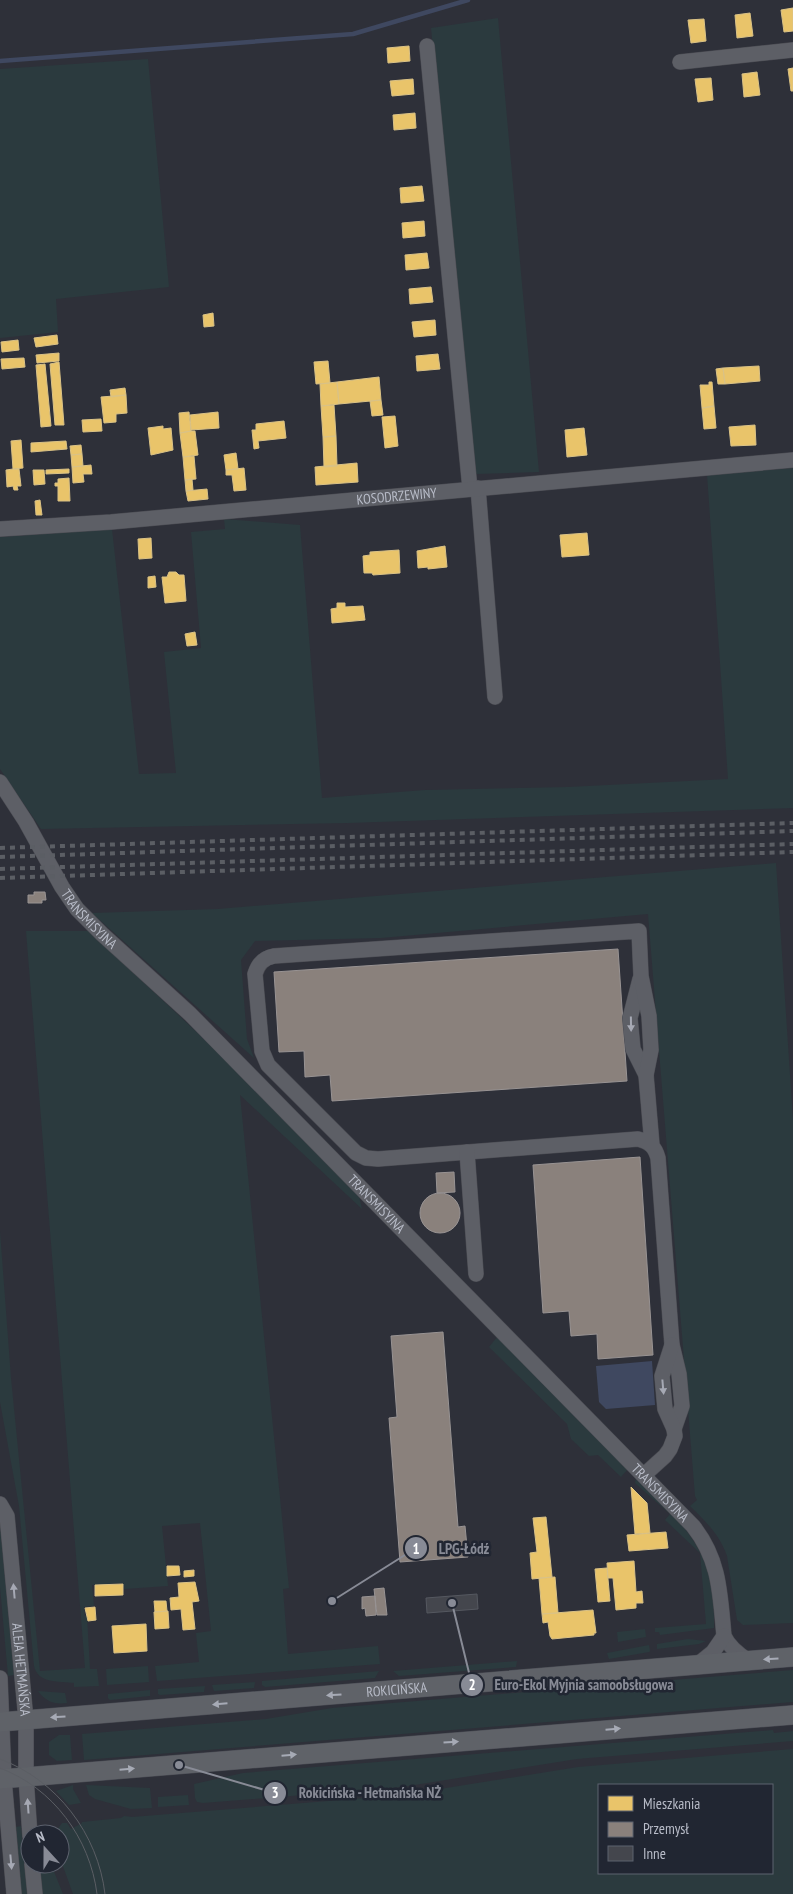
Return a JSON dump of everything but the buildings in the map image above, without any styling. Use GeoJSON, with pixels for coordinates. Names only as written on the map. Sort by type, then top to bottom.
{"type":"FeatureCollection","features":[{"type":"Feature","properties":{"kind":"main road","name":"ROKICIŃSKA"},"geometry":{"type":"LineString","coordinates":[[1,1722],[793,1657]]}},
{"type":"Feature","properties":{"kind":"main road"},"geometry":{"type":"LineString","coordinates":[[2,1779],[793,1715]]}},
{"type":"Feature","properties":{"kind":"street"},"geometry":{"type":"LineString","coordinates":[[427,46],[495,697]]}},
{"type":"Feature","properties":{"kind":"street"},"geometry":{"type":"LineString","coordinates":[[680,62],[793,50]]}},
{"type":"Feature","properties":{"kind":"street","name":"KOSODRZEWINY"},"geometry":{"type":"LineString","coordinates":[[0,529],[111,522],[793,460]]}},
{"type":"Feature","properties":{"kind":"street","name":"TRANSMISYJNA"},"geometry":{"type":"LineString","coordinates":[[0,782],[77,909],[190,1014],[693,1526],[706,1545],[718,1576],[724,1636]]}},
{"type":"Feature","properties":{"kind":"street"},"geometry":{"type":"LineString","coordinates":[[644,1475],[670,1449],[675,1436],[674,1428],[665,1409],[662,1376],[672,1345],[658,1158],[652,1145],[646,1075],[651,1050],[649,1016],[641,976],[639,931],[274,956],[267,957],[261,962],[255,974],[262,1051],[268,1065],[356,1153],[366,1158],[378,1159],[638,1139],[652,1145]]}},
{"type":"Feature","properties":{"kind":"street"},"geometry":{"type":"LineString","coordinates":[[468,1152],[476,1274]]}},
{"type":"Feature","properties":{"kind":"street","name":"ALEJA HETMAŃSKA"},"geometry":{"type":"LineString","coordinates":[[0,1504],[7,1516],[26,1720],[26,1777],[29,1824]]}},
{"type":"Feature","properties":{"kind":"street"},"geometry":{"type":"LineString","coordinates":[[697,1665],[713,1652],[724,1636],[730,1646],[749,1661]]}},
{"type":"Feature","properties":{"kind":"street","name":"ALEJA HETMAŃSKA"},"geometry":{"type":"LineString","coordinates":[[0,1678],[2,1779],[14,1894]]}},
{"type":"Feature","properties":{"kind":"street"},"geometry":{"type":"LineString","coordinates":[[33,1874],[35,1894]]}},
{"type":"Feature","properties":{"kind":"shaded area"},"geometry":{"type":"Polygon","coordinates":[[[498,18],[539,472],[476,474],[431,28],[498,18]]]}},
{"type":"Feature","properties":{"kind":"shaded area"},"geometry":{"type":"Polygon","coordinates":[[[148,59],[169,287],[56,299],[58,332],[0,338],[0,69],[148,59]]]}},
{"type":"Feature","properties":{"kind":"shaded area"},"geometry":{"type":"Polygon","coordinates":[[[793,468],[793,808],[348,823],[41,829],[0,769],[0,537],[112,529],[139,774],[176,773],[164,652],[201,648],[191,532],[225,529],[224,519],[300,525],[322,798],[425,790],[568,787],[728,779],[707,474],[793,468]]]}},
{"type":"Feature","properties":{"kind":"shaded area"},"geometry":{"type":"Polygon","coordinates":[[[776,863],[793,1120],[793,1623],[743,1625],[737,1620],[727,1556],[724,1548],[712,1529],[690,1506],[697,1500],[695,1496],[648,914],[381,938],[255,941],[241,960],[247,1039],[254,1058],[92,913],[218,909],[776,863]]]}},
{"type":"Feature","properties":{"kind":"shaded area"},"geometry":{"type":"Polygon","coordinates":[[[26,931],[89,931],[238,1071],[359,1196],[362,1209],[240,1095],[289,1588],[283,1589],[288,1654],[378,1646],[380,1664],[157,1681],[155,1666],[199,1662],[196,1633],[211,1631],[200,1523],[162,1526],[168,1586],[124,1589],[123,1583],[92,1585],[94,1606],[84,1607],[85,1616],[87,1616],[90,1669],[97,1669],[99,1686],[74,1687],[74,1683],[44,1679],[36,1672],[19,1506],[0,1402],[0,1231],[11,1378],[40,1671],[85,1668],[26,931]]]}},
{"type":"Feature","properties":{"kind":"shaded area"},"geometry":{"type":"Polygon","coordinates":[[[498,1336],[628,1469],[621,1477],[598,1455],[589,1456],[571,1439],[567,1424],[489,1347],[498,1336]]]}},
{"type":"Feature","properties":{"kind":"shaded area"},"geometry":{"type":"Polygon","coordinates":[[[636,1477],[670,1511],[694,1542],[700,1553],[665,1520],[670,1514],[635,1483],[636,1477]]]}},
{"type":"Feature","properties":{"kind":"shaded area"},"geometry":{"type":"Polygon","coordinates":[[[0,1522],[14,1675],[8,1676],[0,1587],[0,1522]]]}},
{"type":"Feature","properties":{"kind":"shaded area"},"geometry":{"type":"Polygon","coordinates":[[[700,1553],[710,1579],[714,1628],[660,1635],[659,1632],[655,1632],[655,1628],[706,1624],[700,1553]]]}},
{"type":"Feature","properties":{"kind":"shaded area"},"geometry":{"type":"Polygon","coordinates":[[[645,1629],[646,1637],[618,1642],[617,1632],[645,1629]]]}},
{"type":"Feature","properties":{"kind":"shaded area"},"geometry":{"type":"Polygon","coordinates":[[[688,1639],[706,1641],[699,1644],[657,1649],[657,1644],[688,1639]]]}},
{"type":"Feature","properties":{"kind":"shaded area"},"geometry":{"type":"Polygon","coordinates":[[[649,1645],[649,1652],[609,1659],[607,1653],[649,1645]]]}},
{"type":"Feature","properties":{"kind":"shaded area"},"geometry":{"type":"Polygon","coordinates":[[[517,1661],[516,1667],[399,1676],[393,1671],[517,1661]]]}},
{"type":"Feature","properties":{"kind":"shaded area"},"geometry":{"type":"Polygon","coordinates":[[[148,1666],[149,1682],[107,1685],[106,1669],[148,1666]]]}},
{"type":"Feature","properties":{"kind":"shaded area"},"geometry":{"type":"Polygon","coordinates":[[[793,1670],[793,1702],[84,1760],[82,1734],[266,1719],[332,1708],[793,1670]]]}},
{"type":"Feature","properties":{"kind":"shaded area"},"geometry":{"type":"Polygon","coordinates":[[[379,1671],[375,1678],[265,1687],[262,1685],[262,1681],[379,1671]]]}},
{"type":"Feature","properties":{"kind":"shaded area"},"geometry":{"type":"Polygon","coordinates":[[[255,1682],[254,1688],[214,1691],[212,1685],[255,1682]]]}},
{"type":"Feature","properties":{"kind":"shaded area"},"geometry":{"type":"Polygon","coordinates":[[[205,1686],[204,1692],[158,1694],[158,1689],[205,1686]]]}},
{"type":"Feature","properties":{"kind":"shaded area"},"geometry":{"type":"Polygon","coordinates":[[[150,1690],[150,1696],[110,1700],[108,1698],[108,1694],[150,1690]]]}},
{"type":"Feature","properties":{"kind":"shaded area"},"geometry":{"type":"Polygon","coordinates":[[[38,1691],[65,1693],[67,1703],[50,1701],[38,1691]]]}},
{"type":"Feature","properties":{"kind":"shaded area"},"geometry":{"type":"Polygon","coordinates":[[[773,1730],[774,1733],[793,1731],[793,1741],[577,1759],[402,1787],[203,1803],[197,1802],[195,1798],[194,1784],[243,1773],[773,1730]]]}},
{"type":"Feature","properties":{"kind":"shaded area"},"geometry":{"type":"Polygon","coordinates":[[[59,1735],[70,1735],[72,1760],[57,1761],[49,1755],[49,1742],[59,1735]]]}},
{"type":"Feature","properties":{"kind":"shaded area"},"geometry":{"type":"Polygon","coordinates":[[[793,1749],[793,1894],[73,1894],[66,1874],[70,1874],[70,1828],[71,1829],[82,1822],[121,1818],[124,1816],[132,1817],[402,1795],[578,1767],[793,1749]]]}},
{"type":"Feature","properties":{"kind":"shaded area"},"geometry":{"type":"Polygon","coordinates":[[[73,1785],[73,1789],[81,1803],[69,1805],[56,1791],[73,1785]]]}},
{"type":"Feature","properties":{"kind":"shaded area"},"geometry":{"type":"Polygon","coordinates":[[[86,1785],[150,1788],[152,1808],[131,1809],[95,1799],[89,1795],[86,1785]]]}},
{"type":"Feature","properties":{"kind":"shaded area"},"geometry":{"type":"Polygon","coordinates":[[[188,1795],[189,1805],[158,1807],[158,1797],[188,1795]]]}},
{"type":"Feature","properties":{"kind":"shaded area"},"geometry":{"type":"Polygon","coordinates":[[[20,1826],[20,1874],[25,1874],[27,1894],[21,1894],[16,1827],[20,1826]]]}},
{"type":"Feature","properties":{"kind":"shaded area"},"geometry":{"type":"Polygon","coordinates":[[[41,1874],[55,1874],[63,1894],[42,1894],[41,1874]]]}},
{"type":"Feature","properties":{"kind":"water"},"geometry":{"type":"Polygon","coordinates":[[[652,1361],[655,1405],[606,1409],[599,1402],[596,1366],[652,1361]]]}},
{"type":"Feature","properties":{"kind":"waterway"},"geometry":{"type":"LineString","coordinates":[[0,61],[353,34],[468,0]]}},
{"type":"Feature","properties":{"kind":"tram line"},"geometry":{"type":"LineString","coordinates":[[0,1759],[21,1768],[39,1781],[56,1795],[71,1812],[84,1830],[94,1851],[101,1872],[105,1894]]}},
{"type":"Feature","properties":{"kind":"tram line"},"geometry":{"type":"LineString","coordinates":[[0,1768],[37,1788],[66,1818],[86,1854],[93,1873],[97,1894]]}},
{"type":"Feature","properties":{"kind":"railway"},"geometry":{"type":"LineString","coordinates":[[0,848],[793,823]]}},
{"type":"Feature","properties":{"kind":"railway"},"geometry":{"type":"LineString","coordinates":[[0,857],[793,831]]}},
{"type":"Feature","properties":{"kind":"railway"},"geometry":{"type":"LineString","coordinates":[[0,869],[793,844]]}},
{"type":"Feature","properties":{"kind":"railway"},"geometry":{"type":"LineString","coordinates":[[0,878],[793,852]]}},
{"type":"Feature","properties":{"kind":"place","name":"LPG-Łódź"},"geometry":{"type":"Point","coordinates":[332,1601]}},
{"type":"Feature","properties":{"kind":"place","name":"Euro-Ekol Myjnia samoobsługowa"},"geometry":{"type":"Point","coordinates":[452,1603]}},
{"type":"Feature","properties":{"kind":"place","name":"Rokicińska - Hetmańska NŻ"},"geometry":{"type":"Point","coordinates":[179,1765]}}]}
